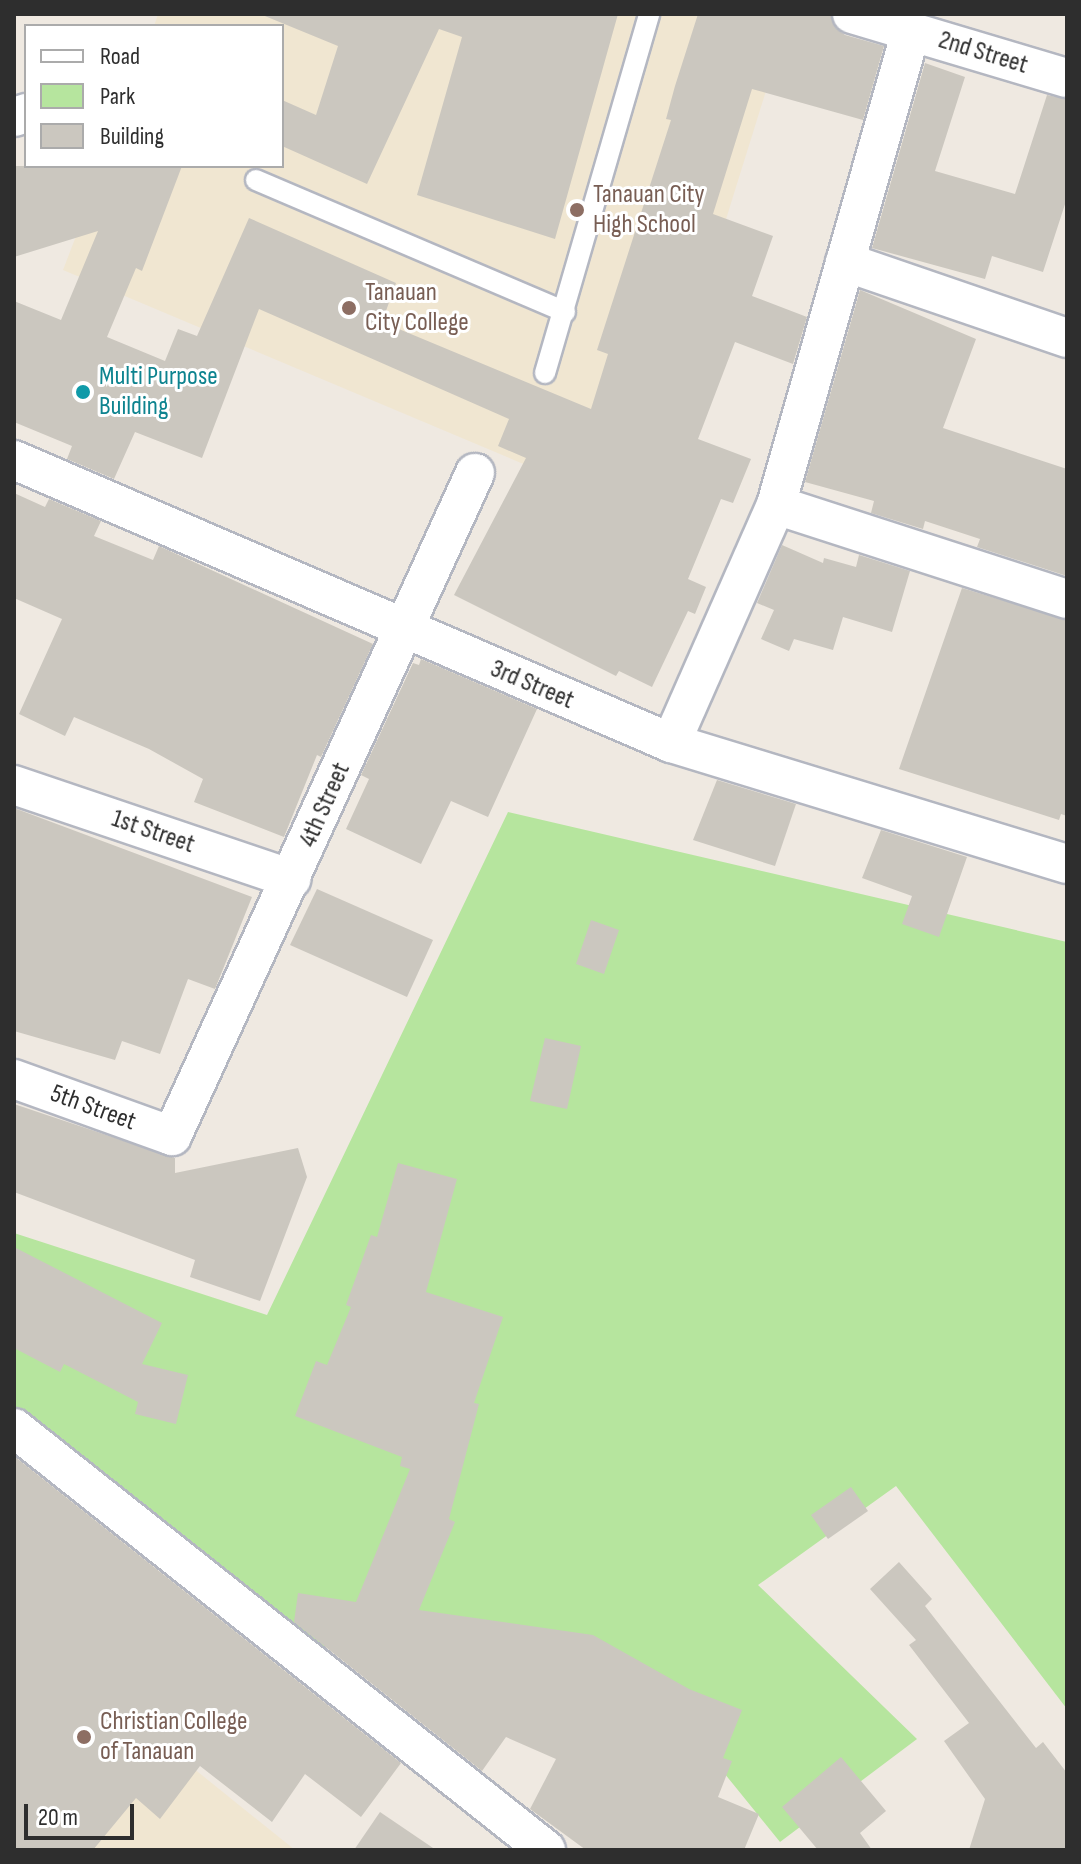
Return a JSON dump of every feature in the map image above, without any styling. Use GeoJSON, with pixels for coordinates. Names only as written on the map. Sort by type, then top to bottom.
{"type":"FeatureCollection","features":[{"type":"Feature","properties":{"kind":"street","name":"2nd Street"},"geometry":{"type":"LineString","coordinates":[[852,14],[1067,78]]}},
{"type":"Feature","properties":{"kind":"street"},"geometry":{"type":"LineString","coordinates":[[671,743],[776,505],[911,31]]}},
{"type":"Feature","properties":{"kind":"street"},"geometry":{"type":"LineString","coordinates":[[845,262],[1067,338]]}},
{"type":"Feature","properties":{"kind":"street","name":"3rd Street"},"geometry":{"type":"LineString","coordinates":[[14,460],[402,631],[671,743],[1067,864]]}},
{"type":"Feature","properties":{"kind":"street","name":"4th Street"},"geometry":{"type":"LineString","coordinates":[[172,1136],[475,473]]}},
{"type":"Feature","properties":{"kind":"street"},"geometry":{"type":"LineString","coordinates":[[776,505],[1067,599]]}},
{"type":"Feature","properties":{"kind":"street","name":"1st Street"},"geometry":{"type":"LineString","coordinates":[[14,785],[292,879]]}},
{"type":"Feature","properties":{"kind":"street","name":"5th Street"},"geometry":{"type":"LineString","coordinates":[[14,1079],[172,1136]]}},
{"type":"Feature","properties":{"kind":"street"},"geometry":{"type":"LineString","coordinates":[[14,1428],[546,1850]]}},
{"type":"Feature","properties":{"kind":"lane"},"geometry":{"type":"LineString","coordinates":[[545,373],[649,14]]}},
{"type":"Feature","properties":{"kind":"lane"},"geometry":{"type":"LineString","coordinates":[[256,180],[565,312]]}},
{"type":"Feature","properties":{"kind":"shaded area","name":"Tanauan City High School"},"geometry":{"type":"Polygon","coordinates":[[[158,14],[790,14],[635,511],[63,270],[102,168],[284,168],[284,24],[155,24],[158,14]]]}},
{"type":"Feature","properties":{"kind":"shaded area","name":"Christian College of Tanauan"},"geometry":{"type":"Polygon","coordinates":[[[14,1624],[295,1850],[14,1850],[14,1624]]]}},
{"type":"Feature","properties":{"kind":"green space"},"geometry":{"type":"Polygon","coordinates":[[[508,812],[1067,942],[1067,1709],[896,1486],[758,1585],[917,1739],[780,1842],[656,1689],[282,1641],[14,1422],[14,1233],[267,1315],[508,812]]]}},
{"type":"Feature","properties":{"kind":"building"},"geometry":{"type":"Polygon","coordinates":[[[260,14],[618,14],[555,239],[417,195],[462,37],[439,29],[367,184],[284,147],[284,101],[316,115],[338,46],[260,14]]]}},
{"type":"Feature","properties":{"kind":"building"},"geometry":{"type":"Polygon","coordinates":[[[698,14],[831,14],[836,28],[845,35],[884,46],[863,120],[752,89],[713,214],[773,236],[752,296],[807,317],[793,364],[735,342],[698,439],[751,459],[733,503],[721,499],[688,579],[706,587],[695,614],[688,611],[652,687],[619,671],[616,676],[454,595],[526,458],[498,446],[509,419],[259,309],[202,458],[135,432],[114,479],[67,459],[72,446],[14,422],[14,301],[61,320],[98,231],[14,257],[14,166],[181,168],[142,271],[136,268],[107,337],[165,361],[178,329],[197,336],[249,218],[396,283],[382,322],[591,409],[608,354],[597,350],[671,120],[666,119],[698,14]]]}},
{"type":"Feature","properties":{"kind":"building"},"geometry":{"type":"Polygon","coordinates":[[[925,63],[965,77],[935,171],[1015,194],[1047,95],[1067,99],[1067,198],[1043,272],[992,256],[985,279],[872,248],[925,63]]]}},
{"type":"Feature","properties":{"kind":"building"},"geometry":{"type":"Polygon","coordinates":[[[860,290],[976,339],[943,428],[1067,469],[1067,576],[977,547],[980,539],[925,521],[923,529],[871,513],[874,501],[805,482],[860,290]]]}},
{"type":"Feature","properties":{"kind":"building"},"geometry":{"type":"Polygon","coordinates":[[[14,493],[45,507],[49,499],[101,521],[94,536],[153,560],[159,546],[373,644],[321,757],[317,755],[284,837],[194,802],[203,779],[149,749],[74,717],[65,736],[19,714],[62,619],[14,598],[14,493]]]}},
{"type":"Feature","properties":{"kind":"building"},"geometry":{"type":"Polygon","coordinates":[[[782,545],[823,563],[824,558],[856,567],[859,555],[910,571],[892,632],[843,617],[833,650],[794,639],[789,651],[761,639],[774,610],[757,603],[782,545]]]}},
{"type":"Feature","properties":{"kind":"building"},"geometry":{"type":"Polygon","coordinates":[[[962,588],[1067,620],[1067,816],[1061,814],[1059,820],[899,769],[962,588]]]}},
{"type":"Feature","properties":{"kind":"building"},"geometry":{"type":"Polygon","coordinates":[[[421,659],[537,709],[488,817],[451,801],[421,864],[346,829],[369,779],[361,775],[413,663],[419,665],[421,659]]]}},
{"type":"Feature","properties":{"kind":"building"},"geometry":{"type":"Polygon","coordinates":[[[717,780],[796,804],[775,866],[693,840],[717,780]]]}},
{"type":"Feature","properties":{"kind":"building"},"geometry":{"type":"Polygon","coordinates":[[[14,808],[252,897],[215,989],[188,979],[160,1054],[122,1041],[115,1060],[14,1031],[14,808]]]}},
{"type":"Feature","properties":{"kind":"building"},"geometry":{"type":"Polygon","coordinates":[[[881,830],[967,857],[939,937],[902,924],[912,896],[862,878],[881,830]]]}},
{"type":"Feature","properties":{"kind":"building"},"geometry":{"type":"Polygon","coordinates":[[[317,889],[433,940],[407,997],[290,945],[317,889]]]}},
{"type":"Feature","properties":{"kind":"building"},"geometry":{"type":"Polygon","coordinates":[[[591,920],[619,930],[604,974],[576,964],[591,920]]]}},
{"type":"Feature","properties":{"kind":"building"},"geometry":{"type":"Polygon","coordinates":[[[545,1038],[581,1046],[567,1109],[530,1101],[545,1038]]]}},
{"type":"Feature","properties":{"kind":"building"},"geometry":{"type":"Polygon","coordinates":[[[14,1104],[175,1158],[175,1173],[298,1148],[307,1177],[260,1301],[190,1277],[195,1260],[14,1192],[14,1104]]]}},
{"type":"Feature","properties":{"kind":"building"},"geometry":{"type":"Polygon","coordinates":[[[398,1163],[457,1179],[426,1292],[503,1317],[474,1403],[479,1404],[449,1519],[455,1522],[419,1610],[593,1635],[689,1689],[742,1710],[723,1758],[732,1761],[718,1797],[759,1814],[744,1850],[586,1850],[530,1809],[556,1759],[506,1737],[482,1771],[294,1622],[298,1593],[356,1602],[410,1469],[400,1466],[402,1457],[295,1416],[316,1361],[327,1365],[351,1307],[346,1305],[371,1235],[377,1237],[398,1163]]]}},
{"type":"Feature","properties":{"kind":"building"},"geometry":{"type":"Polygon","coordinates":[[[14,1247],[162,1323],[142,1364],[188,1375],[176,1424],[135,1414],[138,1402],[64,1364],[60,1372],[14,1348],[14,1247]]]}},
{"type":"Feature","properties":{"kind":"building"},"geometry":{"type":"Polygon","coordinates":[[[14,1456],[401,1763],[361,1817],[305,1774],[272,1822],[200,1766],[160,1819],[136,1798],[93,1850],[14,1850],[14,1456]]]}},
{"type":"Feature","properties":{"kind":"building"},"geometry":{"type":"Polygon","coordinates":[[[851,1487],[868,1511],[828,1539],[811,1515],[851,1487]]]}},
{"type":"Feature","properties":{"kind":"building"},"geometry":{"type":"Polygon","coordinates":[[[899,1562],[932,1599],[925,1606],[1036,1748],[1043,1742],[1067,1773],[1067,1850],[969,1850],[985,1799],[944,1741],[969,1723],[909,1645],[916,1640],[870,1589],[899,1562]]]}},
{"type":"Feature","properties":{"kind":"building"},"geometry":{"type":"Polygon","coordinates":[[[841,1757],[886,1811],[860,1833],[872,1850],[818,1850],[782,1807],[841,1757]]]}},
{"type":"Feature","properties":{"kind":"building"},"geometry":{"type":"Polygon","coordinates":[[[380,1812],[436,1850],[354,1850],[380,1812]]]}},
{"type":"Feature","properties":{"kind":"place","name":"Tanauan City High School"},"geometry":{"type":"Point","coordinates":[577,210]}},
{"type":"Feature","properties":{"kind":"place","name":"Tanauan City College"},"geometry":{"type":"Point","coordinates":[349,308]}},
{"type":"Feature","properties":{"kind":"place","name":"Multi Purpose Building"},"geometry":{"type":"Point","coordinates":[83,392]}},
{"type":"Feature","properties":{"kind":"place","name":"Christian College of Tanauan"},"geometry":{"type":"Point","coordinates":[84,1737]}}]}
